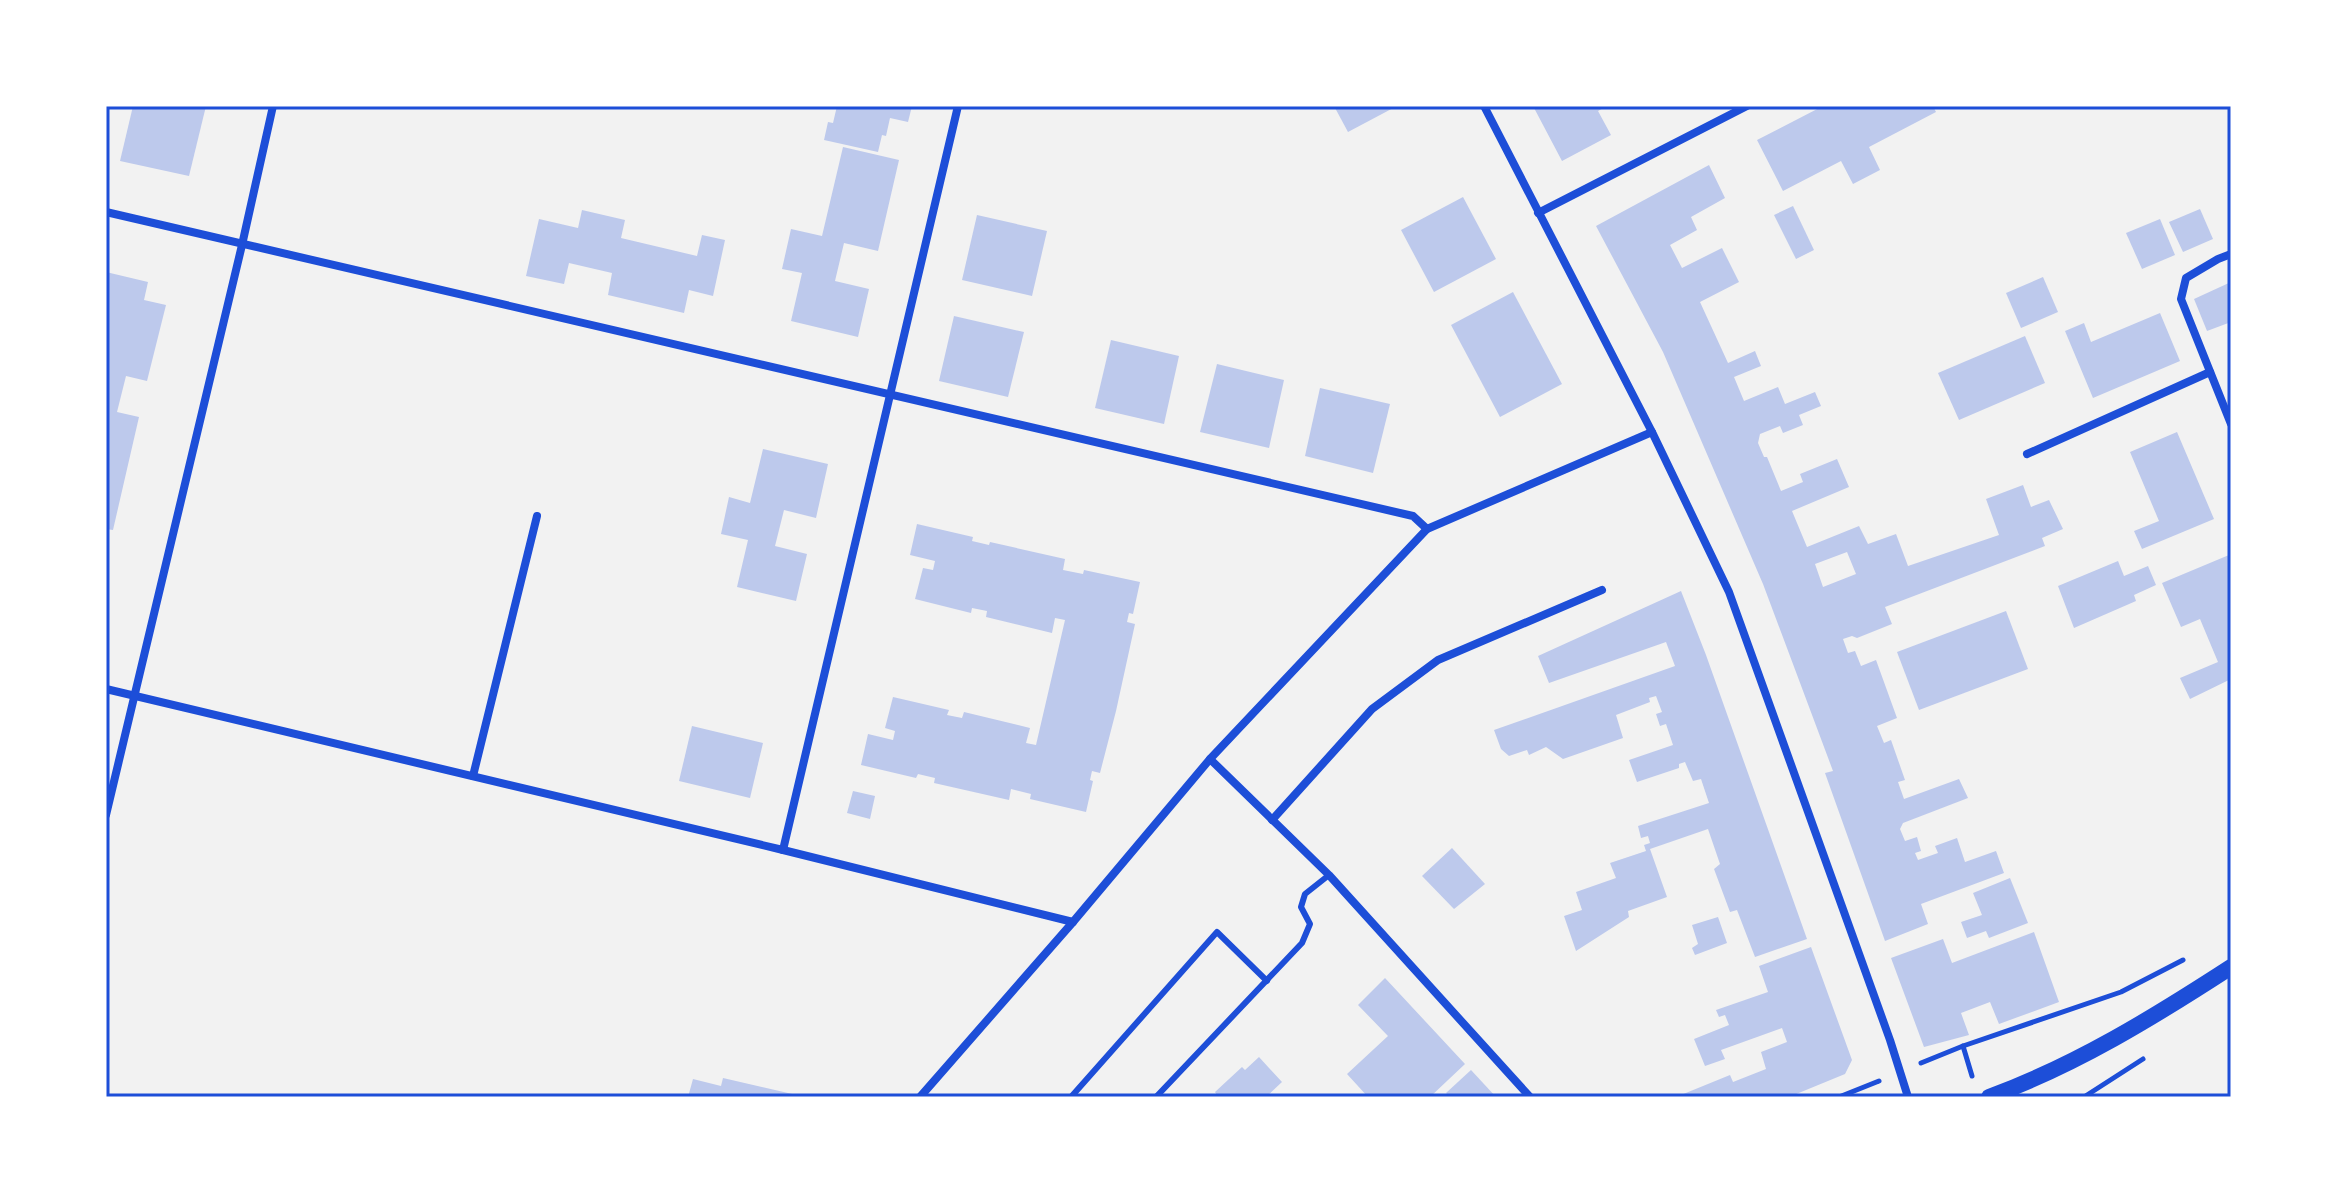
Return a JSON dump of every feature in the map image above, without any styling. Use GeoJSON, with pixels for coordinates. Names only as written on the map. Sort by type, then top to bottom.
{"type":"FeatureCollection","features":[{"type":"Feature","properties":{"kind":"main road"},"geometry":{"type":"LineString","coordinates":[[1989,1097],[2067,1063],[2130,1030],[2231,967]]}},
{"type":"Feature","properties":{"kind":"street"},"geometry":{"type":"LineString","coordinates":[[106,815],[273,106]]}},
{"type":"Feature","properties":{"kind":"street"},"geometry":{"type":"LineString","coordinates":[[783,850],[958,106]]}},
{"type":"Feature","properties":{"kind":"street"},"geometry":{"type":"LineString","coordinates":[[1484,106],[1652,432],[1729,592],[1908,1097]]}},
{"type":"Feature","properties":{"kind":"street"},"geometry":{"type":"LineString","coordinates":[[1538,213],[1747,106]]}},
{"type":"Feature","properties":{"kind":"street"},"geometry":{"type":"LineString","coordinates":[[106,212],[1413,516],[1427,529]]}},
{"type":"Feature","properties":{"kind":"street"},"geometry":{"type":"LineString","coordinates":[[2231,254],[2186,278],[2181,299],[2231,424]]}},
{"type":"Feature","properties":{"kind":"street"},"geometry":{"type":"LineString","coordinates":[[2027,454],[2210,372]]}},
{"type":"Feature","properties":{"kind":"street"},"geometry":{"type":"LineString","coordinates":[[920,1097],[1210,759],[1427,529],[1652,432]]}},
{"type":"Feature","properties":{"kind":"street"},"geometry":{"type":"LineString","coordinates":[[473,776],[537,516]]}},
{"type":"Feature","properties":{"kind":"street"},"geometry":{"type":"LineString","coordinates":[[1272,820],[1372,709],[1438,660],[1602,590]]}},
{"type":"Feature","properties":{"kind":"street"},"geometry":{"type":"LineString","coordinates":[[106,689],[1073,922]]}},
{"type":"Feature","properties":{"kind":"street"},"geometry":{"type":"LineString","coordinates":[[1210,759],[1329,875],[1530,1097]]}},
{"type":"Feature","properties":{"kind":"lane"},"geometry":{"type":"LineString","coordinates":[[1156,1097],[1302,943],[1310,924],[1301,907],[1305,894],[1329,875]]}},
{"type":"Feature","properties":{"kind":"lane"},"geometry":{"type":"LineString","coordinates":[[1071,1097],[1217,932],[1267,981]]}},
{"type":"Feature","properties":{"kind":"path"},"geometry":{"type":"LineString","coordinates":[[1840,1097],[1963,1046],[2121,992],[2190,956]]}},
{"type":"Feature","properties":{"kind":"building"},"geometry":{"type":"Polygon","coordinates":[[[133,106],[206,106],[189,176],[120,161],[133,106]]]}},
{"type":"Feature","properties":{"kind":"building"},"geometry":{"type":"Polygon","coordinates":[[[837,106],[912,106],[908,122],[890,118],[878,152],[824,140],[828,122],[833,123],[837,106]]]}},
{"type":"Feature","properties":{"kind":"building"},"geometry":{"type":"Polygon","coordinates":[[[1334,106],[1397,106],[1348,132],[1334,106]]]}},
{"type":"Feature","properties":{"kind":"building"},"geometry":{"type":"Polygon","coordinates":[[[1533,106],[1607,106],[1598,111],[1611,135],[1562,161],[1533,106]]]}},
{"type":"Feature","properties":{"kind":"building"},"geometry":{"type":"Polygon","coordinates":[[[1823,106],[1933,106],[1936,112],[1869,147],[1880,170],[1853,184],[1841,161],[1783,191],[1757,140],[1823,106]]]}},
{"type":"Feature","properties":{"kind":"building"},"geometry":{"type":"Polygon","coordinates":[[[843,147],[899,160],[878,251],[844,243],[835,281],[869,289],[858,337],[791,321],[802,273],[782,269],[791,229],[822,236],[843,147]]]}},
{"type":"Feature","properties":{"kind":"building"},"geometry":{"type":"Polygon","coordinates":[[[1709,165],[1725,198],[1691,217],[1697,230],[1670,245],[1682,268],[1722,248],[1739,282],[1700,302],[1728,363],[1755,351],[1761,366],[1734,377],[1744,401],[1778,387],[1785,404],[1815,392],[1821,406],[1799,415],[1803,425],[1783,433],[1780,426],[1760,434],[1758,443],[1781,491],[1803,482],[1800,474],[1837,459],[1849,487],[1792,511],[1807,547],[1859,526],[1868,544],[1896,534],[1908,566],[1999,535],[1986,499],[2023,485],[2031,507],[2049,500],[2063,529],[2042,538],[2045,546],[1885,607],[1892,624],[1857,638],[1843,639],[1848,653],[1855,651],[1861,666],[1876,660],[1897,718],[1877,726],[1884,743],[1891,740],[1905,780],[1898,782],[1904,799],[1959,779],[1968,798],[1903,823],[1900,829],[1905,841],[1917,837],[1921,851],[1915,853],[1918,860],[1938,853],[1935,846],[1957,838],[1965,862],[1996,851],[2004,873],[1921,904],[1928,924],[1885,941],[1825,773],[1833,771],[1763,584],[1663,352],[1596,226],[1709,165]],[[1847,552],[1815,564],[1823,587],[1856,574],[1847,552]]]}},
{"type":"Feature","properties":{"kind":"building"},"geometry":{"type":"Polygon","coordinates":[[[1463,197],[1496,259],[1434,292],[1401,230],[1463,197]]]}},
{"type":"Feature","properties":{"kind":"building"},"geometry":{"type":"Polygon","coordinates":[[[1793,206],[1814,250],[1796,259],[1774,215],[1793,206]]]}},
{"type":"Feature","properties":{"kind":"building"},"geometry":{"type":"Polygon","coordinates":[[[2200,209],[2213,239],[2183,252],[2169,222],[2200,209]]]}},
{"type":"Feature","properties":{"kind":"building"},"geometry":{"type":"Polygon","coordinates":[[[582,210],[625,220],[621,238],[697,256],[702,235],[725,240],[713,296],[689,290],[684,313],[608,295],[612,273],[569,263],[564,284],[526,276],[539,219],[578,228],[582,210]]]}},
{"type":"Feature","properties":{"kind":"building"},"geometry":{"type":"Polygon","coordinates":[[[977,215],[1047,231],[1032,296],[962,280],[977,215]]]}},
{"type":"Feature","properties":{"kind":"building"},"geometry":{"type":"Polygon","coordinates":[[[2160,219],[2175,255],[2142,269],[2126,233],[2160,219]]]}},
{"type":"Feature","properties":{"kind":"building"},"geometry":{"type":"Polygon","coordinates":[[[106,272],[148,282],[144,300],[166,305],[147,381],[126,376],[117,412],[139,417],[113,530],[106,529],[106,305],[109,292],[106,291],[106,272]]]}},
{"type":"Feature","properties":{"kind":"building"},"geometry":{"type":"Polygon","coordinates":[[[2043,277],[2058,312],[2021,328],[2006,293],[2043,277]]]}},
{"type":"Feature","properties":{"kind":"building"},"geometry":{"type":"Polygon","coordinates":[[[2231,282],[2231,322],[2207,331],[2194,299],[2231,282]]]}},
{"type":"Feature","properties":{"kind":"building"},"geometry":{"type":"Polygon","coordinates":[[[1513,292],[1562,384],[1500,417],[1451,325],[1513,292]]]}},
{"type":"Feature","properties":{"kind":"building"},"geometry":{"type":"Polygon","coordinates":[[[2160,313],[2180,361],[2093,398],[2065,331],[2084,323],[2091,342],[2160,313]]]}},
{"type":"Feature","properties":{"kind":"building"},"geometry":{"type":"Polygon","coordinates":[[[954,316],[1024,332],[1008,397],[939,381],[954,316]]]}},
{"type":"Feature","properties":{"kind":"building"},"geometry":{"type":"Polygon","coordinates":[[[2025,336],[2045,383],[1959,420],[1938,373],[2025,336]]]}},
{"type":"Feature","properties":{"kind":"building"},"geometry":{"type":"Polygon","coordinates":[[[1111,340],[1179,356],[1164,424],[1095,408],[1111,340]]]}},
{"type":"Feature","properties":{"kind":"building"},"geometry":{"type":"Polygon","coordinates":[[[1217,364],[1284,380],[1269,448],[1200,432],[1217,364]]]}},
{"type":"Feature","properties":{"kind":"building"},"geometry":{"type":"Polygon","coordinates":[[[1320,388],[1390,404],[1373,473],[1305,456],[1320,388]]]}},
{"type":"Feature","properties":{"kind":"building"},"geometry":{"type":"Polygon","coordinates":[[[2177,432],[2214,519],[2142,549],[2134,531],[2159,521],[2130,452],[2177,432]]]}},
{"type":"Feature","properties":{"kind":"building"},"geometry":{"type":"Polygon","coordinates":[[[763,449],[828,464],[816,518],[784,510],[775,546],[807,554],[796,601],[737,587],[748,540],[721,534],[729,497],[750,503],[763,449]]]}},
{"type":"Feature","properties":{"kind":"building"},"geometry":{"type":"Polygon","coordinates":[[[917,524],[973,537],[972,541],[989,545],[990,542],[1065,559],[1063,570],[1083,574],[1084,570],[1140,582],[1133,614],[1129,613],[1127,622],[1135,624],[1116,711],[1100,773],[1092,771],[1090,780],[1093,781],[1086,812],[1030,799],[1031,794],[1011,789],[1009,800],[934,783],[935,778],[918,774],[916,778],[861,765],[868,734],[893,740],[895,731],[885,728],[893,697],[949,710],[947,715],[962,718],[964,712],[1030,728],[1026,743],[1036,745],[1065,620],[1055,618],[1052,633],[986,617],[987,611],[972,608],[971,613],[915,599],[923,568],[933,570],[935,561],[910,555],[917,524]]]}},
{"type":"Feature","properties":{"kind":"building"},"geometry":{"type":"Polygon","coordinates":[[[2229,555],[2231,679],[2190,699],[2180,678],[2218,662],[2200,619],[2181,627],[2162,583],[2229,555]]]}},
{"type":"Feature","properties":{"kind":"building"},"geometry":{"type":"Polygon","coordinates":[[[2118,561],[2124,576],[2148,566],[2156,585],[2134,595],[2136,601],[2074,628],[2058,586],[2118,561]]]}},
{"type":"Feature","properties":{"kind":"building"},"geometry":{"type":"Polygon","coordinates":[[[1681,591],[1807,939],[1755,957],[1737,910],[1730,912],[1714,869],[1720,864],[1708,829],[1650,849],[1667,897],[1628,911],[1629,917],[1576,951],[1564,916],[1582,910],[1576,892],[1616,878],[1610,863],[1646,851],[1644,845],[1650,843],[1648,836],[1641,838],[1638,826],[1709,803],[1701,779],[1693,781],[1685,762],[1679,764],[1679,768],[1637,782],[1629,760],[1673,745],[1666,724],[1660,726],[1656,714],[1662,712],[1656,696],[1649,698],[1650,702],[1616,715],[1623,738],[1563,759],[1546,747],[1529,755],[1527,750],[1509,756],[1501,749],[1494,730],[1675,666],[1666,642],[1549,683],[1538,656],[1681,591]]]}},
{"type":"Feature","properties":{"kind":"building"},"geometry":{"type":"Polygon","coordinates":[[[2006,611],[2028,669],[1919,710],[1897,652],[2006,611]]]}},
{"type":"Feature","properties":{"kind":"building"},"geometry":{"type":"Polygon","coordinates":[[[692,726],[763,743],[750,798],[679,781],[692,726]]]}},
{"type":"Feature","properties":{"kind":"building"},"geometry":{"type":"Polygon","coordinates":[[[853,791],[875,796],[870,819],[847,813],[853,791]]]}},
{"type":"Feature","properties":{"kind":"building"},"geometry":{"type":"Polygon","coordinates":[[[1452,848],[1485,884],[1454,909],[1422,876],[1452,848]]]}},
{"type":"Feature","properties":{"kind":"building"},"geometry":{"type":"Polygon","coordinates":[[[2010,878],[2028,923],[1989,938],[1986,931],[1967,938],[1961,922],[1982,915],[1973,893],[2010,878]]]}},
{"type":"Feature","properties":{"kind":"building"},"geometry":{"type":"Polygon","coordinates":[[[1718,917],[1727,943],[1695,955],[1692,948],[1698,944],[1692,925],[1718,917]]]}},
{"type":"Feature","properties":{"kind":"building"},"geometry":{"type":"Polygon","coordinates":[[[2034,932],[2059,1002],[1999,1024],[1990,1002],[1961,1013],[1969,1035],[1924,1047],[1891,958],[1943,939],[1952,963],[2034,932]]]}},
{"type":"Feature","properties":{"kind":"building"},"geometry":{"type":"Polygon","coordinates":[[[1811,947],[1852,1060],[1845,1074],[1789,1097],[1676,1097],[1730,1075],[1733,1082],[1766,1069],[1761,1052],[1787,1042],[1782,1028],[1721,1050],[1725,1059],[1705,1066],[1694,1039],[1729,1025],[1725,1015],[1719,1017],[1716,1010],[1768,992],[1759,966],[1811,947]]]}},
{"type":"Feature","properties":{"kind":"building"},"geometry":{"type":"Polygon","coordinates":[[[1385,978],[1465,1064],[1430,1097],[1368,1097],[1347,1074],[1388,1036],[1358,1005],[1385,978]]]}},
{"type":"Feature","properties":{"kind":"building"},"geometry":{"type":"Polygon","coordinates":[[[1259,1057],[1282,1082],[1266,1097],[1218,1097],[1215,1092],[1242,1067],[1245,1070],[1259,1057]]]}},
{"type":"Feature","properties":{"kind":"building"},"geometry":{"type":"Polygon","coordinates":[[[1471,1070],[1496,1097],[1450,1097],[1446,1093],[1471,1070]]]}},
{"type":"Feature","properties":{"kind":"building"},"geometry":{"type":"Polygon","coordinates":[[[723,1078],[801,1097],[688,1097],[693,1079],[721,1086],[723,1078]]]}}]}
